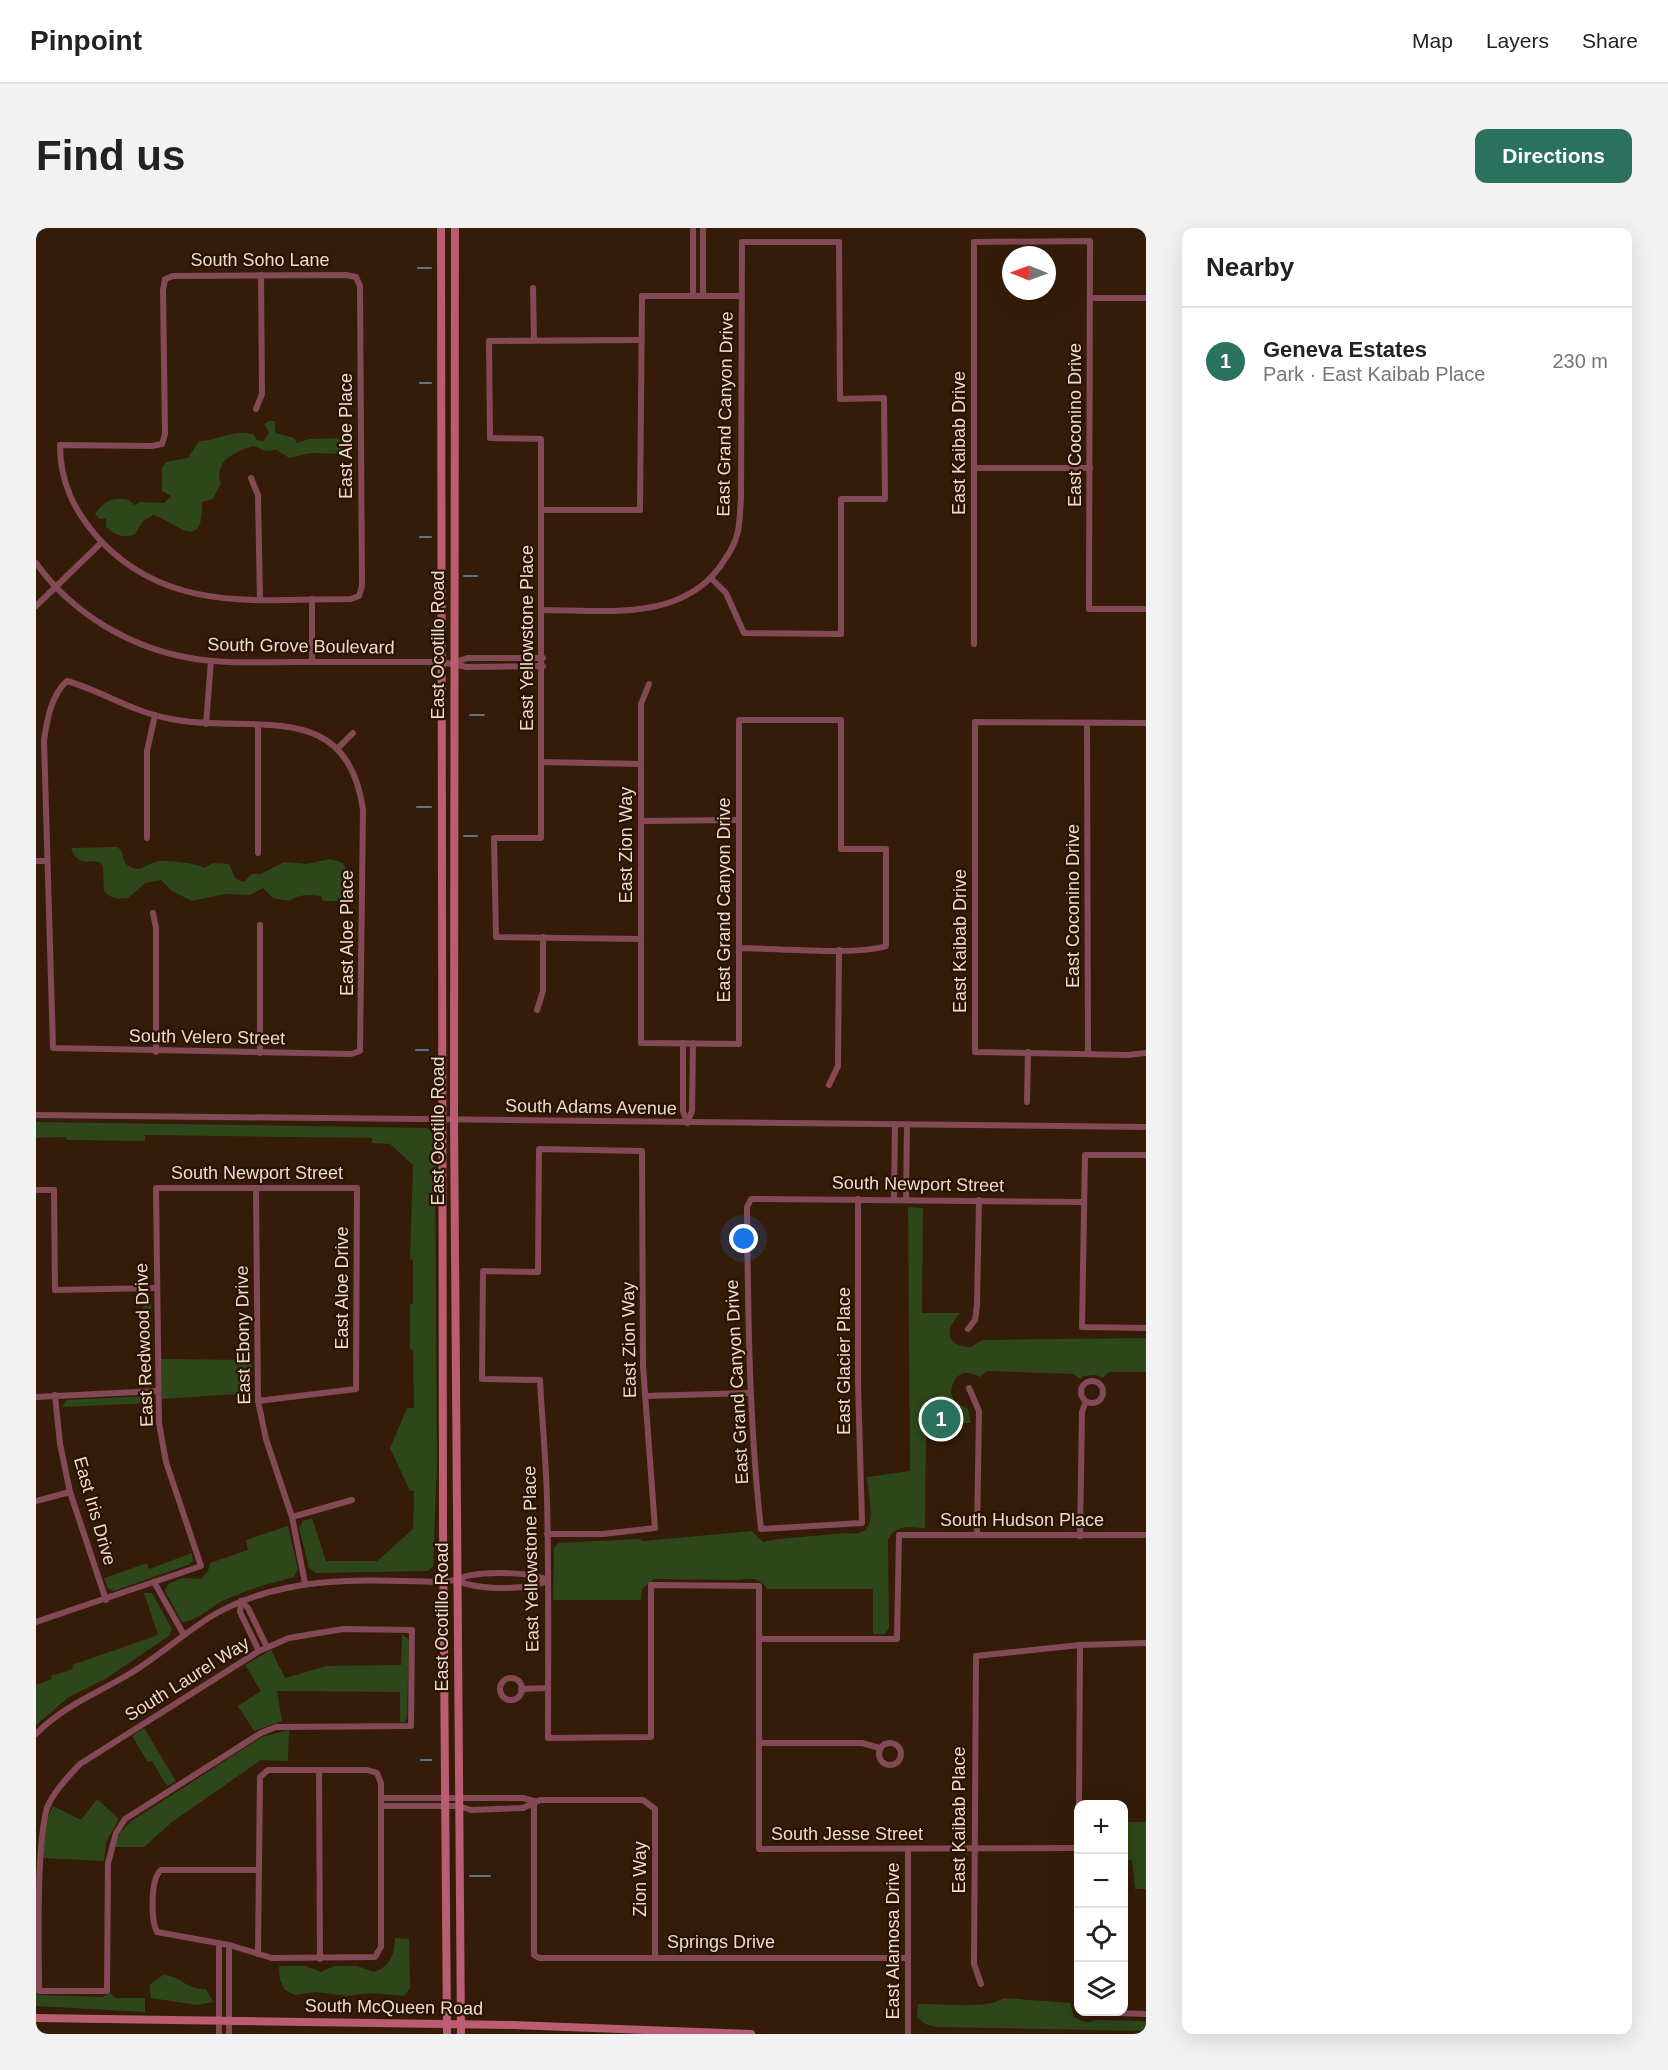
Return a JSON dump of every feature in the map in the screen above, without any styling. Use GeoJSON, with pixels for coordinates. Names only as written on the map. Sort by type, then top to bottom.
{"type":"FeatureCollection","features":[{"type":"Feature","properties":{"kind":"main road","name":"East Ocotillo Road"},"geometry":{"type":"LineString","coordinates":[[441,228],[441,1120],[448,2029]]}},
{"type":"Feature","properties":{"kind":"main road","name":"East Ocotillo Road"},"geometry":{"type":"LineString","coordinates":[[455,228],[454,1120],[461,2029]]}},
{"type":"Feature","properties":{"kind":"main road","name":"South McQueen Road"},"geometry":{"type":"LineString","coordinates":[[36,2018],[751,2034]]}},
{"type":"Feature","properties":{"kind":"street"},"geometry":{"type":"LineString","coordinates":[[693,228],[693,296]]}},
{"type":"Feature","properties":{"kind":"street","name":"East Grand Canyon Drive"},"geometry":{"type":"LineString","coordinates":[[703,228],[703,296]]}},
{"type":"Feature","properties":{"kind":"street","name":"East Kaibab Drive"},"geometry":{"type":"LineString","coordinates":[[974,644],[974,242],[1090,241]]}},
{"type":"Feature","properties":{"kind":"street","name":"East Coconino Drive"},"geometry":{"type":"LineString","coordinates":[[1090,241],[1089,609],[1146,609]]}},
{"type":"Feature","properties":{"kind":"street","name":"East Grand Canyon Drive"},"geometry":{"type":"LineString","coordinates":[[542,610],[644,609],[677,602],[711,578],[731,551],[738,533],[741,499],[742,242],[839,242],[840,399],[884,398],[885,499],[841,499],[842,634],[744,633],[726,593],[711,578]]}},
{"type":"Feature","properties":{"kind":"street"},"geometry":{"type":"LineString","coordinates":[[256,409],[262,394],[261,275]]}},
{"type":"Feature","properties":{"kind":"street","name":"South Soho Lane"},"geometry":{"type":"LineString","coordinates":[[102,542],[87,526],[64,483],[60,445],[151,446],[162,444],[165,434],[163,290],[165,279],[173,276],[261,275],[356,277]]}},
{"type":"Feature","properties":{"kind":"street","name":"East Aloe Place"},"geometry":{"type":"LineString","coordinates":[[312,599],[359,596],[362,586],[360,297],[356,277]]}},
{"type":"Feature","properties":{"kind":"street"},"geometry":{"type":"LineString","coordinates":[[533,288],[534,340],[641,340]]}},
{"type":"Feature","properties":{"kind":"street"},"geometry":{"type":"LineString","coordinates":[[542,510],[640,510],[642,296],[741,296]]}},
{"type":"Feature","properties":{"kind":"street"},"geometry":{"type":"LineString","coordinates":[[1090,298],[1146,298]]}},
{"type":"Feature","properties":{"kind":"street","name":"East Yellowstone Place"},"geometry":{"type":"LineString","coordinates":[[534,340],[489,341],[490,438],[541,439],[543,658],[541,837],[494,838],[496,937],[543,937]]}},
{"type":"Feature","properties":{"kind":"street"},"geometry":{"type":"LineString","coordinates":[[974,468],[1090,468]]}},
{"type":"Feature","properties":{"kind":"street"},"geometry":{"type":"LineString","coordinates":[[251,478],[258,495],[260,599]]}},
{"type":"Feature","properties":{"kind":"street"},"geometry":{"type":"LineString","coordinates":[[36,606],[102,542],[139,573],[173,589],[211,598],[312,599],[312,662]]}},
{"type":"Feature","properties":{"kind":"street","name":"South Grove Boulevard"},"geometry":{"type":"LineString","coordinates":[[36,564],[55,586],[93,618],[126,638],[176,656],[211,661],[454,663]]}},
{"type":"Feature","properties":{"kind":"street"},"geometry":{"type":"LineString","coordinates":[[454,663],[466,658],[543,658]]}},
{"type":"Feature","properties":{"kind":"street"},"geometry":{"type":"LineString","coordinates":[[206,724],[211,661]]}},
{"type":"Feature","properties":{"kind":"street"},"geometry":{"type":"LineString","coordinates":[[454,663],[467,667],[543,666]]}},
{"type":"Feature","properties":{"kind":"street"},"geometry":{"type":"LineString","coordinates":[[36,861],[48,861],[44,740],[52,706],[60,687],[67,681],[114,702],[154,715],[206,724],[296,726],[324,738],[337,749],[353,733]]}},
{"type":"Feature","properties":{"kind":"street","name":"East Zion Way"},"geometry":{"type":"LineString","coordinates":[[649,684],[641,704],[640,1043],[683,1043]]}},
{"type":"Feature","properties":{"kind":"street"},"geometry":{"type":"LineString","coordinates":[[147,838],[147,751],[154,715]]}},
{"type":"Feature","properties":{"kind":"street","name":"East Grand Canyon Drive"},"geometry":{"type":"LineString","coordinates":[[693,1043],[739,1044],[739,720],[841,720],[841,849],[886,849],[886,946],[877,949],[839,950]]}},
{"type":"Feature","properties":{"kind":"street","name":"East Kaibab Drive"},"geometry":{"type":"LineString","coordinates":[[1028,1052],[975,1052],[975,722],[1087,723]]}},
{"type":"Feature","properties":{"kind":"street"},"geometry":{"type":"LineString","coordinates":[[1087,723],[1146,723]]}},
{"type":"Feature","properties":{"kind":"street","name":"East Coconino Drive"},"geometry":{"type":"LineString","coordinates":[[1087,723],[1088,1054]]}},
{"type":"Feature","properties":{"kind":"street"},"geometry":{"type":"LineString","coordinates":[[258,725],[258,853]]}},
{"type":"Feature","properties":{"kind":"street","name":"East Aloe Place"},"geometry":{"type":"LineString","coordinates":[[337,749],[355,775],[363,810],[362,1041],[360,1051]]}},
{"type":"Feature","properties":{"kind":"street"},"geometry":{"type":"LineString","coordinates":[[542,762],[641,764]]}},
{"type":"Feature","properties":{"kind":"street"},"geometry":{"type":"LineString","coordinates":[[641,821],[739,820]]}},
{"type":"Feature","properties":{"kind":"street","name":"South Velero Street"},"geometry":{"type":"LineString","coordinates":[[48,861],[53,1048],[156,1052],[351,1054],[360,1051]]}},
{"type":"Feature","properties":{"kind":"street"},"geometry":{"type":"LineString","coordinates":[[153,913],[156,928],[156,1052]]}},
{"type":"Feature","properties":{"kind":"street"},"geometry":{"type":"LineString","coordinates":[[260,925],[260,1053]]}},
{"type":"Feature","properties":{"kind":"street"},"geometry":{"type":"LineString","coordinates":[[537,1010],[543,991],[543,937],[641,939]]}},
{"type":"Feature","properties":{"kind":"street"},"geometry":{"type":"LineString","coordinates":[[739,948],[839,950],[838,1066],[829,1084]]}},
{"type":"Feature","properties":{"kind":"street"},"geometry":{"type":"LineString","coordinates":[[683,1043],[693,1043],[692,1111],[687,1123],[683,1111],[683,1043]]}},
{"type":"Feature","properties":{"kind":"street"},"geometry":{"type":"LineString","coordinates":[[1028,1102],[1028,1052],[1146,1053]]}},
{"type":"Feature","properties":{"kind":"street","name":"South Adams Avenue"},"geometry":{"type":"LineString","coordinates":[[36,1115],[1146,1127]]}},
{"type":"Feature","properties":{"kind":"street"},"geometry":{"type":"LineString","coordinates":[[894,1198],[895,1125]]}},
{"type":"Feature","properties":{"kind":"street"},"geometry":{"type":"LineString","coordinates":[[906,1198],[907,1125]]}},
{"type":"Feature","properties":{"kind":"street","name":"East Zion Way"},"geometry":{"type":"LineString","coordinates":[[540,1380],[482,1379],[483,1271],[538,1272],[539,1149],[642,1151],[645,1396],[655,1528],[603,1534],[547,1534]]}},
{"type":"Feature","properties":{"kind":"street"},"geometry":{"type":"LineString","coordinates":[[1146,1155],[1085,1155],[1082,1327],[1146,1328]]}},
{"type":"Feature","properties":{"kind":"street","name":"South Newport Street"},"geometry":{"type":"LineString","coordinates":[[156,1188],[357,1188]]}},
{"type":"Feature","properties":{"kind":"street","name":"East Redwood Drive"},"geometry":{"type":"LineString","coordinates":[[154,1582],[201,1566],[166,1462],[156,1391],[156,1188]]}},
{"type":"Feature","properties":{"kind":"street","name":"East Aloe Drive"},"geometry":{"type":"LineString","coordinates":[[258,1401],[356,1389],[357,1188]]}},
{"type":"Feature","properties":{"kind":"street","name":"East Ebony Drive"},"geometry":{"type":"LineString","coordinates":[[256,1189],[258,1401],[266,1439],[292,1517],[305,1583]]}},
{"type":"Feature","properties":{"kind":"street"},"geometry":{"type":"LineString","coordinates":[[36,1190],[54,1190],[55,1290],[156,1288]]}},
{"type":"Feature","properties":{"kind":"street","name":"South Newport Street"},"geometry":{"type":"LineString","coordinates":[[751,1199],[906,1198],[1084,1202]]}},
{"type":"Feature","properties":{"kind":"street","name":"East Grand Canyon Drive"},"geometry":{"type":"LineString","coordinates":[[751,1199],[747,1207],[749,1393],[761,1529]]}},
{"type":"Feature","properties":{"kind":"street","name":"East Glacier Place"},"geometry":{"type":"LineString","coordinates":[[761,1529],[862,1523],[858,1383],[858,1199]]}},
{"type":"Feature","properties":{"kind":"street"},"geometry":{"type":"LineString","coordinates":[[968,1329],[975,1320],[977,1306],[979,1200]]}},
{"type":"Feature","properties":{"kind":"street","name":"East Yellowstone Place"},"geometry":{"type":"LineString","coordinates":[[540,1380],[547,1534],[548,1738],[651,1737],[651,1585],[759,1586],[759,1639]]}},
{"type":"Feature","properties":{"kind":"street"},"geometry":{"type":"LineString","coordinates":[[969,1388],[979,1411],[977,1534]]}},
{"type":"Feature","properties":{"kind":"street"},"geometry":{"type":"LineString","coordinates":[[36,1397],[156,1391]]}},
{"type":"Feature","properties":{"kind":"street"},"geometry":{"type":"LineString","coordinates":[[645,1396],[749,1393]]}},
{"type":"Feature","properties":{"kind":"street","name":"East Iris Drive"},"geometry":{"type":"LineString","coordinates":[[55,1395],[60,1443],[70,1492],[106,1600]]}},
{"type":"Feature","properties":{"kind":"street"},"geometry":{"type":"LineString","coordinates":[[1080,1536],[1082,1412],[1086,1401]]}},
{"type":"Feature","properties":{"kind":"street"},"geometry":{"type":"LineString","coordinates":[[36,1501],[70,1492]]}},
{"type":"Feature","properties":{"kind":"street"},"geometry":{"type":"LineString","coordinates":[[292,1517],[352,1500]]}},
{"type":"Feature","properties":{"kind":"street","name":"South Hudson Place"},"geometry":{"type":"LineString","coordinates":[[759,1639],[897,1638],[899,1534],[1146,1535]]}},
{"type":"Feature","properties":{"kind":"street"},"geometry":{"type":"LineString","coordinates":[[36,1734],[68,1707],[132,1673],[215,1614],[241,1601],[286,1586],[321,1581],[443,1582],[458,1581],[470,1575],[537,1575],[548,1580]]}},
{"type":"Feature","properties":{"kind":"street"},"geometry":{"type":"LineString","coordinates":[[458,1581],[471,1587],[536,1586],[548,1580]]}},
{"type":"Feature","properties":{"kind":"street"},"geometry":{"type":"LineString","coordinates":[[36,1622],[154,1582],[184,1635]]}},
{"type":"Feature","properties":{"kind":"street"},"geometry":{"type":"LineString","coordinates":[[241,1601],[248,1608],[267,1647]]}},
{"type":"Feature","properties":{"kind":"street"},"geometry":{"type":"LineString","coordinates":[[241,1601],[240,1612],[259,1651]]}},
{"type":"Feature","properties":{"kind":"street","name":"South Laurel Way"},"geometry":{"type":"LineString","coordinates":[[37,1849],[46,1809],[56,1791],[80,1764],[259,1651],[313,1632],[343,1629],[412,1630],[411,1726],[276,1727],[261,1733],[126,1819],[116,1833],[108,1863],[107,1991],[39,1991],[37,1859]]}},
{"type":"Feature","properties":{"kind":"street"},"geometry":{"type":"LineString","coordinates":[[759,1639],[759,1743],[862,1743],[880,1748]]}},
{"type":"Feature","properties":{"kind":"street"},"geometry":{"type":"LineString","coordinates":[[1079,1800],[1080,1645],[1146,1643]]}},
{"type":"Feature","properties":{"kind":"street","name":"East Kaibab Place"},"geometry":{"type":"LineString","coordinates":[[981,1984],[974,1964],[976,1656],[1080,1645]]}},
{"type":"Feature","properties":{"kind":"street"},"geometry":{"type":"LineString","coordinates":[[521,1689],[548,1688]]}},
{"type":"Feature","properties":{"kind":"street","name":"South Jesse Street"},"geometry":{"type":"LineString","coordinates":[[759,1743],[759,1849],[1074,1848]]}},
{"type":"Feature","properties":{"kind":"street"},"geometry":{"type":"LineString","coordinates":[[258,1870],[166,1869],[154,1878],[154,1922],[158,1932],[229,1945],[258,1954],[280,1958],[369,1959],[380,1952],[380,1778],[373,1771],[319,1770],[268,1770],[260,1778],[258,1954]]}},
{"type":"Feature","properties":{"kind":"street"},"geometry":{"type":"LineString","coordinates":[[319,1770],[320,1959]]}},
{"type":"Feature","properties":{"kind":"street"},"geometry":{"type":"LineString","coordinates":[[381,1798],[410,1798],[445,1802],[523,1798],[534,1801]]}},
{"type":"Feature","properties":{"kind":"street"},"geometry":{"type":"LineString","coordinates":[[410,1798],[410,1806]]}},
{"type":"Feature","properties":{"kind":"street"},"geometry":{"type":"LineString","coordinates":[[498,1798],[498,1809]]}},
{"type":"Feature","properties":{"kind":"street","name":"Zion Way"},"geometry":{"type":"LineString","coordinates":[[534,1801],[643,1800],[655,1809],[655,1957]]}},
{"type":"Feature","properties":{"kind":"street"},"geometry":{"type":"LineString","coordinates":[[459,1802],[471,1810],[523,1808],[534,1801]]}},
{"type":"Feature","properties":{"kind":"street","name":"Springs Drive"},"geometry":{"type":"LineString","coordinates":[[534,1801],[534,1955],[539,1958],[908,1958]]}},
{"type":"Feature","properties":{"kind":"street"},"geometry":{"type":"LineString","coordinates":[[381,1806],[410,1806],[445,1802]]}},
{"type":"Feature","properties":{"kind":"street"},"geometry":{"type":"LineString","coordinates":[[37,1849],[37,1859]]}},
{"type":"Feature","properties":{"kind":"street","name":"East Alamosa Drive"},"geometry":{"type":"LineString","coordinates":[[908,1849],[908,2034]]}},
{"type":"Feature","properties":{"kind":"street"},"geometry":{"type":"LineString","coordinates":[[219,1943],[219,2034]]}},
{"type":"Feature","properties":{"kind":"street"},"geometry":{"type":"LineString","coordinates":[[229,1945],[229,2034]]}},
{"type":"Feature","properties":{"kind":"street"},"geometry":{"type":"LineString","coordinates":[[219,1978],[229,1979]]}},
{"type":"Feature","properties":{"kind":"street"},"geometry":{"type":"LineString","coordinates":[[1128,2013],[1146,2014]]}},
{"type":"Feature","properties":{"kind":"green space"},"geometry":{"type":"Polygon","coordinates":[[[275,421],[275,433],[294,438],[297,443],[309,439],[350,438],[345,449],[331,454],[311,453],[289,458],[277,450],[266,451],[254,446],[234,454],[223,463],[220,469],[221,483],[213,499],[202,502],[201,518],[198,527],[193,531],[179,528],[153,515],[142,522],[135,534],[123,536],[109,530],[106,527],[106,518],[100,519],[95,514],[105,503],[114,499],[129,500],[134,505],[141,502],[164,503],[171,496],[162,491],[162,468],[166,462],[188,458],[199,441],[246,433],[253,434],[257,440],[264,441],[269,432],[264,424],[275,421]]]}},
{"type":"Feature","properties":{"kind":"green space"},"geometry":{"type":"Polygon","coordinates":[[[117,847],[121,850],[125,863],[137,869],[159,861],[187,863],[204,868],[213,863],[229,864],[235,878],[244,882],[252,874],[261,874],[284,862],[307,864],[330,859],[343,863],[347,878],[341,901],[323,901],[321,896],[309,895],[296,897],[290,901],[273,898],[263,888],[250,895],[225,894],[192,901],[172,891],[161,880],[145,883],[128,898],[118,898],[109,896],[104,891],[103,867],[100,862],[79,860],[71,848],[117,847]]]}},
{"type":"Feature","properties":{"kind":"green space"},"geometry":{"type":"Polygon","coordinates":[[[36,1122],[428,1128],[435,1138],[437,1465],[433,1566],[428,1571],[316,1573],[309,1568],[299,1528],[303,1521],[312,1518],[326,1561],[377,1561],[413,1529],[414,1491],[410,1491],[390,1448],[407,1408],[414,1408],[413,1350],[410,1349],[410,1304],[413,1304],[413,1260],[410,1259],[413,1165],[390,1144],[372,1143],[372,1138],[145,1135],[145,1141],[67,1140],[66,1137],[36,1138],[36,1122]]]}},
{"type":"Feature","properties":{"kind":"green space"},"geometry":{"type":"Polygon","coordinates":[[[908,1207],[923,1208],[922,1313],[961,1313],[950,1330],[950,1336],[956,1344],[971,1347],[982,1340],[1146,1338],[1146,1372],[1109,1372],[1103,1378],[1096,1375],[1083,1376],[1081,1379],[1073,1374],[987,1371],[980,1377],[964,1373],[957,1377],[951,1392],[954,1401],[968,1409],[971,1423],[926,1423],[925,1528],[900,1528],[888,1539],[889,1628],[885,1634],[873,1634],[873,1589],[767,1589],[759,1581],[752,1579],[654,1579],[642,1589],[641,1600],[553,1600],[554,1548],[558,1543],[638,1539],[644,1541],[752,1531],[763,1542],[845,1533],[857,1534],[865,1530],[871,1516],[867,1477],[910,1471],[908,1207]]]}},
{"type":"Feature","properties":{"kind":"green space"},"geometry":{"type":"Polygon","coordinates":[[[143,1296],[151,1302],[151,1379],[149,1384],[143,1386],[143,1296]]]}},
{"type":"Feature","properties":{"kind":"green space"},"geometry":{"type":"Polygon","coordinates":[[[161,1359],[252,1360],[252,1393],[162,1399],[161,1359]]]}},
{"type":"Feature","properties":{"kind":"green space"},"geometry":{"type":"Polygon","coordinates":[[[147,1396],[152,1403],[62,1407],[67,1400],[147,1396]]]}},
{"type":"Feature","properties":{"kind":"green space"},"geometry":{"type":"Polygon","coordinates":[[[288,1526],[298,1569],[294,1577],[235,1595],[194,1619],[182,1622],[165,1591],[168,1584],[183,1578],[201,1579],[208,1571],[210,1563],[248,1550],[246,1540],[288,1526]]]}},
{"type":"Feature","properties":{"kind":"green space"},"geometry":{"type":"Polygon","coordinates":[[[192,1553],[193,1561],[188,1565],[114,1591],[108,1588],[104,1578],[147,1563],[149,1569],[192,1553]]]}},
{"type":"Feature","properties":{"kind":"green space"},"geometry":{"type":"Polygon","coordinates":[[[144,1593],[152,1593],[172,1629],[170,1635],[107,1678],[69,1697],[36,1725],[36,1685],[52,1679],[51,1676],[73,1669],[72,1665],[158,1635],[144,1593]]]}},
{"type":"Feature","properties":{"kind":"green space"},"geometry":{"type":"Polygon","coordinates":[[[402,1634],[409,1640],[405,1722],[400,1722],[400,1692],[277,1691],[282,1721],[254,1731],[238,1706],[261,1691],[245,1665],[271,1650],[285,1678],[327,1666],[401,1665],[402,1634]]]}},
{"type":"Feature","properties":{"kind":"green space"},"geometry":{"type":"Polygon","coordinates":[[[144,1728],[176,1781],[167,1786],[152,1761],[148,1762],[132,1736],[144,1728]]]}},
{"type":"Feature","properties":{"kind":"green space"},"geometry":{"type":"Polygon","coordinates":[[[289,1730],[288,1761],[261,1760],[172,1822],[144,1847],[114,1847],[120,1833],[130,1822],[262,1737],[289,1730]]]}},
{"type":"Feature","properties":{"kind":"green space"},"geometry":{"type":"Polygon","coordinates":[[[97,1799],[119,1819],[106,1842],[104,1861],[42,1858],[47,1820],[53,1806],[81,1820],[97,1799]]]}},
{"type":"Feature","properties":{"kind":"green space"},"geometry":{"type":"Polygon","coordinates":[[[1128,1822],[1146,1822],[1146,1889],[1135,1889],[1132,1860],[1128,1860],[1128,1822]]]}},
{"type":"Feature","properties":{"kind":"green space"},"geometry":{"type":"Polygon","coordinates":[[[395,1938],[409,1939],[410,1988],[404,1996],[371,1993],[347,1996],[316,1992],[295,1995],[285,1990],[280,1980],[279,1966],[306,1966],[321,1972],[334,1966],[357,1966],[374,1972],[380,1970],[390,1959],[394,1950],[395,1938]]]}},
{"type":"Feature","properties":{"kind":"green space"},"geometry":{"type":"Polygon","coordinates":[[[163,1975],[199,1989],[206,1989],[213,2002],[197,2005],[151,1998],[149,1985],[163,1975]]]}},
{"type":"Feature","properties":{"kind":"green space"},"geometry":{"type":"Polygon","coordinates":[[[36,1992],[38,1995],[103,1997],[110,1993],[115,1998],[145,1998],[145,2012],[36,2006],[36,1992]]]}},
{"type":"Feature","properties":{"kind":"green space"},"geometry":{"type":"Polygon","coordinates":[[[1003,1998],[1070,2003],[1074,2017],[1082,2021],[1146,2021],[1146,2031],[937,2027],[925,2024],[917,2017],[918,2004],[975,2005],[996,2002],[1003,1998]]]}},
{"type":"Feature","properties":{"kind":"waterway"},"geometry":{"type":"LineString","coordinates":[[418,268],[431,268]]}},
{"type":"Feature","properties":{"kind":"waterway"},"geometry":{"type":"LineString","coordinates":[[420,383],[431,383]]}},
{"type":"Feature","properties":{"kind":"waterway"},"geometry":{"type":"LineString","coordinates":[[420,537],[431,537]]}},
{"type":"Feature","properties":{"kind":"waterway"},"geometry":{"type":"LineString","coordinates":[[464,576],[477,576]]}},
{"type":"Feature","properties":{"kind":"waterway"},"geometry":{"type":"LineString","coordinates":[[470,715],[484,715]]}},
{"type":"Feature","properties":{"kind":"waterway"},"geometry":{"type":"LineString","coordinates":[[417,807],[431,807]]}},
{"type":"Feature","properties":{"kind":"waterway"},"geometry":{"type":"LineString","coordinates":[[464,836],[477,836]]}},
{"type":"Feature","properties":{"kind":"waterway"},"geometry":{"type":"LineString","coordinates":[[416,1050],[428,1050]]}},
{"type":"Feature","properties":{"kind":"waterway"},"geometry":{"type":"LineString","coordinates":[[421,1760],[431,1760]]}},
{"type":"Feature","properties":{"kind":"waterway"},"geometry":{"type":"LineString","coordinates":[[470,1876],[490,1876]]}},
{"type":"Feature","properties":{"kind":"place","name":"Geneva Estates"},"geometry":{"type":"Point","coordinates":[941,1419]}}]}
